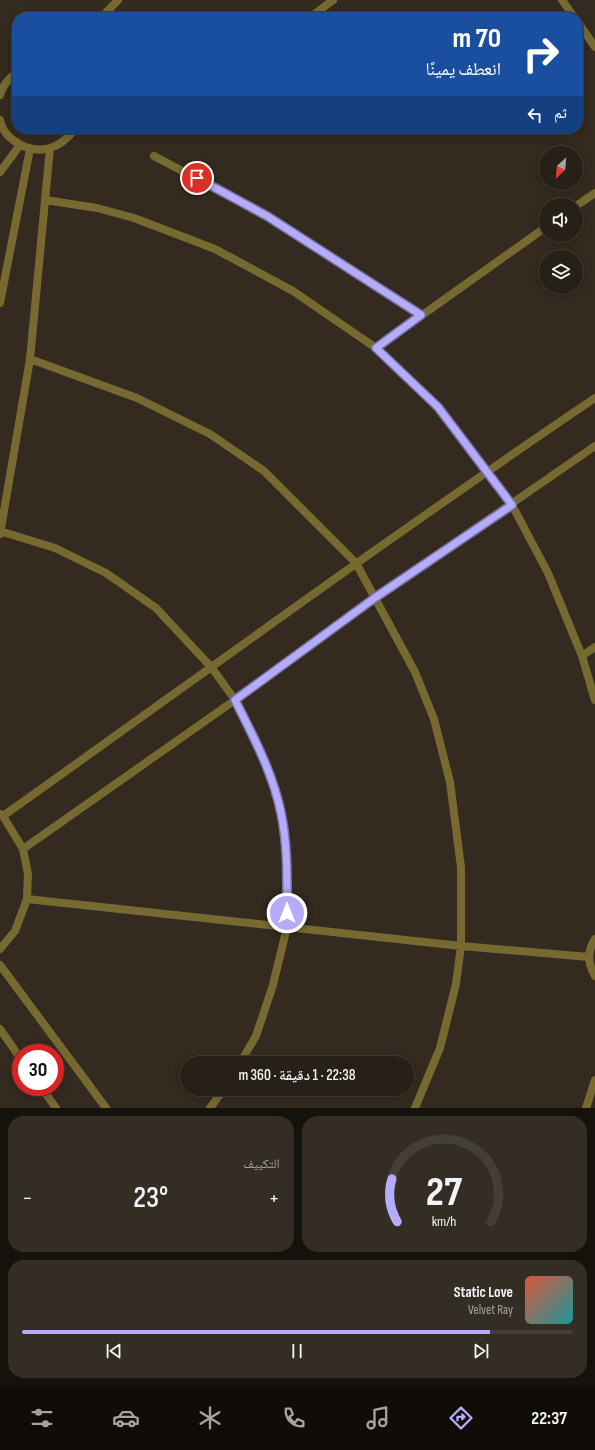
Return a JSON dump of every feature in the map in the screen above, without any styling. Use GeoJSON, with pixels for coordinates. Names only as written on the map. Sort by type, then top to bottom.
{"type":"FeatureCollection","features":[{"type":"Feature","properties":{"kind":"street"},"geometry":{"type":"LineString","coordinates":[[107,12],[118,0]]}},
{"type":"Feature","properties":{"kind":"street"},"geometry":{"type":"LineString","coordinates":[[317,12],[333,0]]}},
{"type":"Feature","properties":{"kind":"street"},"geometry":{"type":"LineString","coordinates":[[562,0],[570,12]]}},
{"type":"Feature","properties":{"kind":"street"},"geometry":{"type":"LineString","coordinates":[[583,29],[595,47]]}},
{"type":"Feature","properties":{"kind":"street"},"geometry":{"type":"LineString","coordinates":[[0,95],[2,89],[12,76]]}},
{"type":"Feature","properties":{"kind":"street"},"geometry":{"type":"LineString","coordinates":[[0,124],[9,136],[20,145],[30,148],[50,148],[66,140],[71,134]]}},
{"type":"Feature","properties":{"kind":"street"},"geometry":{"type":"LineString","coordinates":[[0,172],[20,145]]}},
{"type":"Feature","properties":{"kind":"street"},"geometry":{"type":"LineString","coordinates":[[0,303],[30,148]]}},
{"type":"Feature","properties":{"kind":"street"},"geometry":{"type":"LineString","coordinates":[[50,148],[30,359],[0,532],[55,548],[106,573],[156,608],[212,668],[235,700],[267,766],[281,812],[287,860],[287,927],[273,985],[256,1036],[244,1056]]}},
{"type":"Feature","properties":{"kind":"street"},"geometry":{"type":"LineString","coordinates":[[154,156],[267,216],[421,315]]}},
{"type":"Feature","properties":{"kind":"street"},"geometry":{"type":"LineString","coordinates":[[583,201],[595,193]]}},
{"type":"Feature","properties":{"kind":"street"},"geometry":{"type":"LineString","coordinates":[[45,200],[97,208],[134,218],[215,249],[293,291],[376,348],[438,407],[512,505],[548,573],[582,656],[595,700]]}},
{"type":"Feature","properties":{"kind":"street"},"geometry":{"type":"LineString","coordinates":[[376,348],[539,232]]}},
{"type":"Feature","properties":{"kind":"street"},"geometry":{"type":"LineString","coordinates":[[30,359],[137,398],[210,434],[264,471],[356,563],[376,597],[415,672],[434,719],[450,782],[461,867],[461,946],[456,984],[440,1048],[415,1108]]}},
{"type":"Feature","properties":{"kind":"street"},"geometry":{"type":"LineString","coordinates":[[0,949],[15,931],[27,899],[28,874],[23,849],[2,815],[212,668],[356,563],[595,398]]}},
{"type":"Feature","properties":{"kind":"street"},"geometry":{"type":"LineString","coordinates":[[23,849],[235,700],[376,597],[512,505],[595,446]]}},
{"type":"Feature","properties":{"kind":"street"},"geometry":{"type":"LineString","coordinates":[[582,656],[595,647]]}},
{"type":"Feature","properties":{"kind":"street"},"geometry":{"type":"LineString","coordinates":[[27,899],[461,946],[589,957]]}},
{"type":"Feature","properties":{"kind":"street"},"geometry":{"type":"LineString","coordinates":[[595,939],[591,945],[589,957],[591,970],[595,976]]}},
{"type":"Feature","properties":{"kind":"street"},"geometry":{"type":"LineString","coordinates":[[0,965],[106,1108]]}},
{"type":"Feature","properties":{"kind":"street"},"geometry":{"type":"LineString","coordinates":[[0,1029],[12,1046]]}},
{"type":"Feature","properties":{"kind":"street"},"geometry":{"type":"LineString","coordinates":[[586,1108],[595,1080]]}},
{"type":"Feature","properties":{"kind":"street"},"geometry":{"type":"LineString","coordinates":[[47,1096],[56,1108]]}},
{"type":"Feature","properties":{"kind":"street"},"geometry":{"type":"LineString","coordinates":[[210,1108],[219,1096]]}},
{"type":"Feature","properties":{"kind":"route"},"geometry":{"type":"LineString","coordinates":[[197,178],[267,216],[421,315],[376,348],[438,407],[512,505],[376,597],[235,700],[267,766],[281,812],[287,860],[287,913]]}}]}
